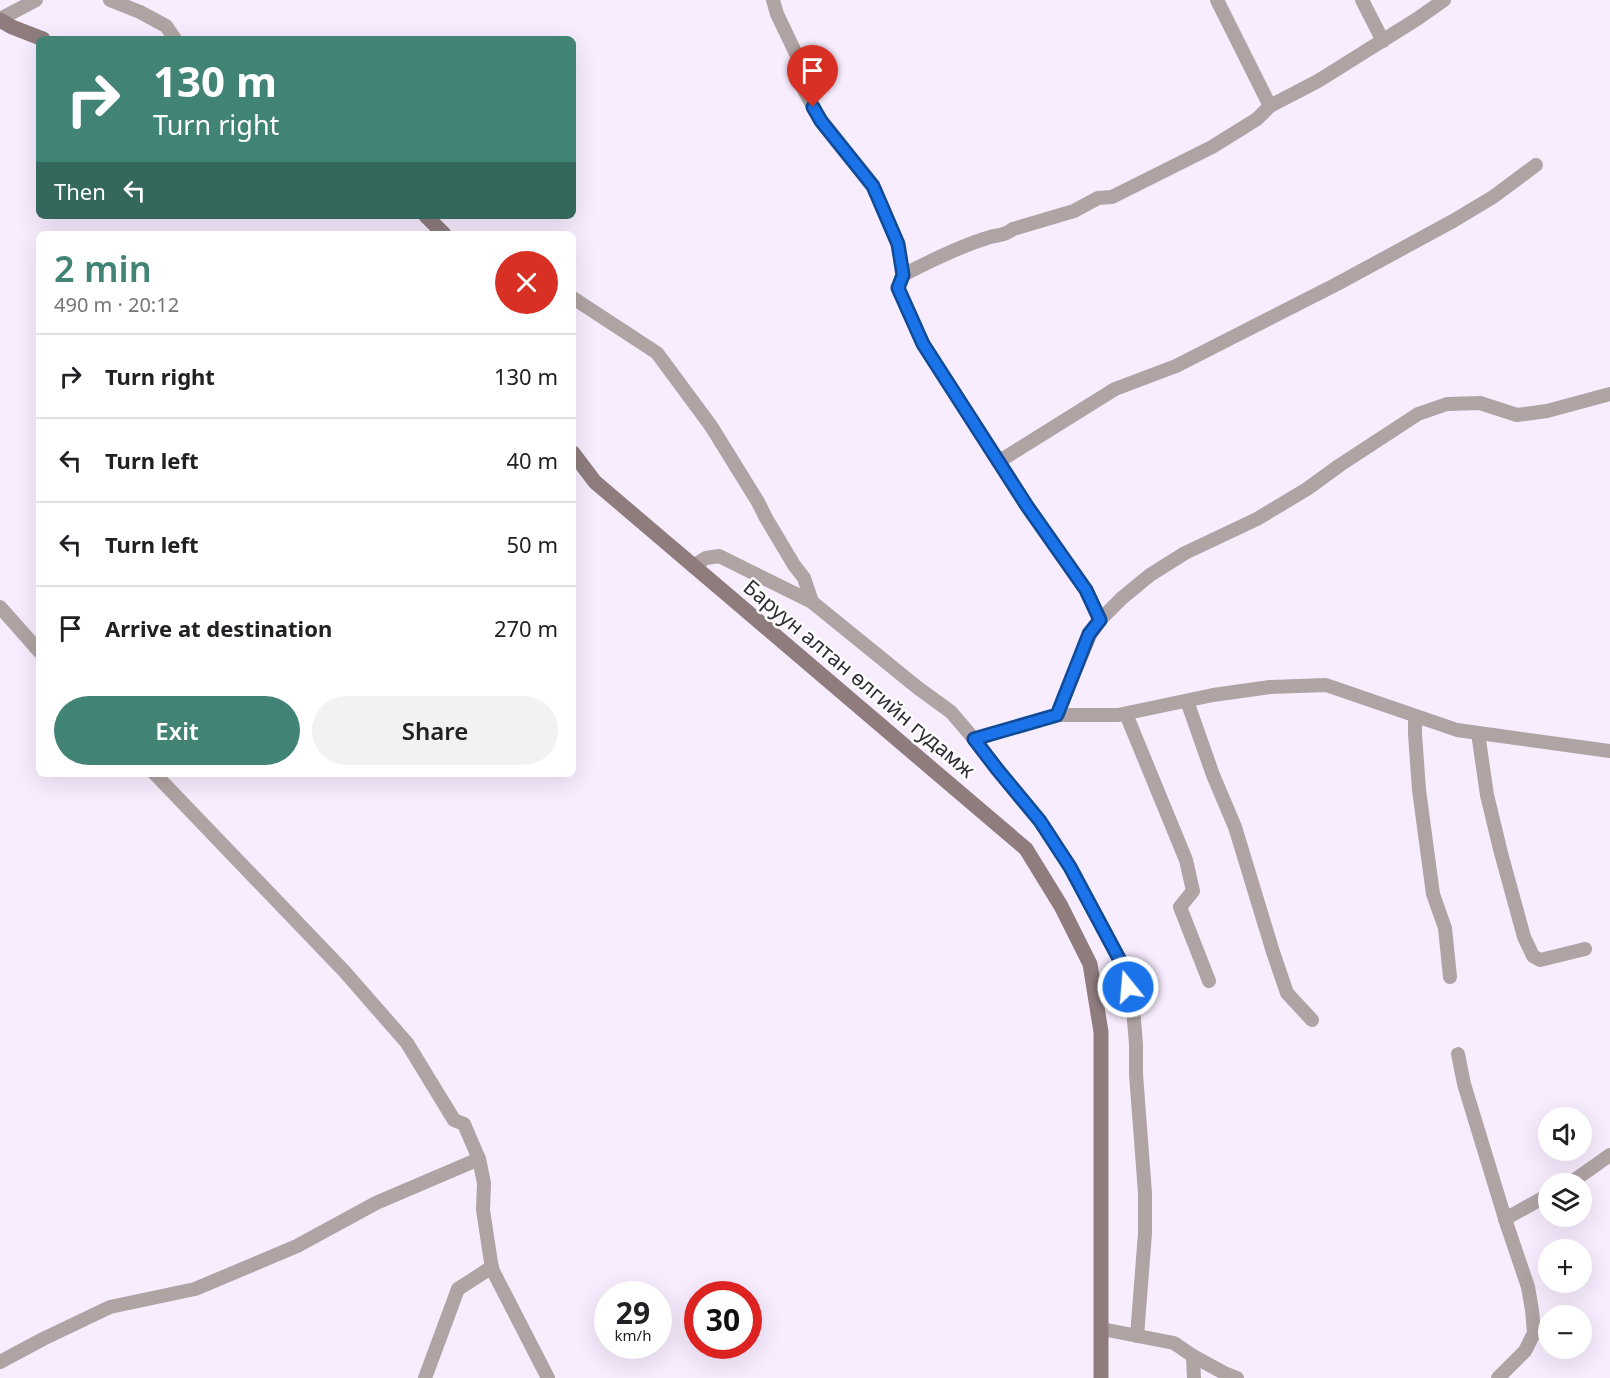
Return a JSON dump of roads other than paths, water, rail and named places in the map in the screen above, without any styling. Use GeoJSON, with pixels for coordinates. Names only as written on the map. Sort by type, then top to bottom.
{"type":"FeatureCollection","features":[{"type":"Feature","properties":{"kind":"main road"},"geometry":{"type":"LineString","coordinates":[[0,19],[12,27],[36,37]]}},
{"type":"Feature","properties":{"kind":"main road"},"geometry":{"type":"LineString","coordinates":[[429,219],[441,231]]}},
{"type":"Feature","properties":{"kind":"main road","name":"Баруун алтан өлгийн гудамж"},"geometry":{"type":"LineString","coordinates":[[576,457],[595,482],[1026,849],[1061,906],[1090,964],[1101,1032],[1101,1378]]}},
{"type":"Feature","properties":{"kind":"street"},"geometry":{"type":"LineString","coordinates":[[0,19],[36,0]]}},
{"type":"Feature","properties":{"kind":"street"},"geometry":{"type":"LineString","coordinates":[[110,0],[166,26],[173,36]]}},
{"type":"Feature","properties":{"kind":"street"},"geometry":{"type":"LineString","coordinates":[[773,0],[777,14],[799,60],[798,79],[821,121],[873,186],[898,244],[903,275],[898,288],[923,344],[998,462],[1086,590],[1100,620]]}},
{"type":"Feature","properties":{"kind":"street"},"geometry":{"type":"LineString","coordinates":[[1217,0],[1270,106]]}},
{"type":"Feature","properties":{"kind":"street"},"geometry":{"type":"LineString","coordinates":[[1362,0],[1383,41]]}},
{"type":"Feature","properties":{"kind":"street"},"geometry":{"type":"LineString","coordinates":[[903,275],[929,261],[988,237],[1006,235],[1013,229],[1074,211],[1098,198],[1112,197],[1212,147],[1257,119],[1270,106],[1318,81],[1444,0]]}},
{"type":"Feature","properties":{"kind":"street"},"geometry":{"type":"LineString","coordinates":[[998,462],[1115,389],[1176,366],[1337,284],[1453,221],[1493,197],[1536,165]]}},
{"type":"Feature","properties":{"kind":"street"},"geometry":{"type":"LineString","coordinates":[[576,300],[657,353],[711,426],[804,578],[812,602]]}},
{"type":"Feature","properties":{"kind":"street"},"geometry":{"type":"LineString","coordinates":[[1057,715],[1089,634],[1122,598],[1150,575],[1185,553],[1257,519],[1418,414],[1447,404],[1480,403],[1517,415],[1547,411],[1610,394]]}},
{"type":"Feature","properties":{"kind":"street"},"geometry":{"type":"LineString","coordinates":[[693,566],[706,558],[719,556],[812,602],[951,712],[1046,830],[1070,867],[1123,966],[1133,1008],[1145,1193],[1145,1233],[1137,1336]]}},
{"type":"Feature","properties":{"kind":"street"},"geometry":{"type":"LineString","coordinates":[[0,607],[36,648]]}},
{"type":"Feature","properties":{"kind":"street"},"geometry":{"type":"LineString","coordinates":[[974,739],[1057,715],[1118,715],[1213,695],[1270,687],[1326,685],[1458,730],[1610,751]]}},
{"type":"Feature","properties":{"kind":"street"},"geometry":{"type":"LineString","coordinates":[[1187,701],[1235,827],[1272,952],[1287,993],[1312,1020]]}},
{"type":"Feature","properties":{"kind":"street"},"geometry":{"type":"LineString","coordinates":[[1126,714],[1186,860],[1193,891],[1180,907],[1209,981]]}},
{"type":"Feature","properties":{"kind":"street"},"geometry":{"type":"LineString","coordinates":[[1415,716],[1419,790],[1433,894],[1445,928],[1450,977]]}},
{"type":"Feature","properties":{"kind":"street"},"geometry":{"type":"LineString","coordinates":[[1478,733],[1487,795],[1501,854],[1524,937],[1533,956],[1540,960],[1585,949]]}},
{"type":"Feature","properties":{"kind":"street"},"geometry":{"type":"LineString","coordinates":[[158,777],[344,971],[407,1043],[454,1120],[464,1124],[479,1159],[484,1183],[483,1210],[492,1267],[548,1378]]}},
{"type":"Feature","properties":{"kind":"street"},"geometry":{"type":"LineString","coordinates":[[1458,1054],[1464,1084],[1528,1287],[1534,1333],[1525,1351],[1498,1378]]}},
{"type":"Feature","properties":{"kind":"street"},"geometry":{"type":"LineString","coordinates":[[1585,1173],[1610,1155]]}},
{"type":"Feature","properties":{"kind":"street"},"geometry":{"type":"LineString","coordinates":[[0,1362],[110,1307],[195,1289],[287,1250],[376,1203],[479,1159]]}},
{"type":"Feature","properties":{"kind":"street"},"geometry":{"type":"LineString","coordinates":[[1505,1219],[1538,1201]]}},
{"type":"Feature","properties":{"kind":"street"},"geometry":{"type":"LineString","coordinates":[[425,1378],[459,1289],[492,1267]]}},
{"type":"Feature","properties":{"kind":"street"},"geometry":{"type":"LineString","coordinates":[[1102,1329],[1174,1343],[1213,1372],[1237,1378]]}},
{"type":"Feature","properties":{"kind":"street"},"geometry":{"type":"LineString","coordinates":[[1193,1356],[1194,1378]]}}]}
